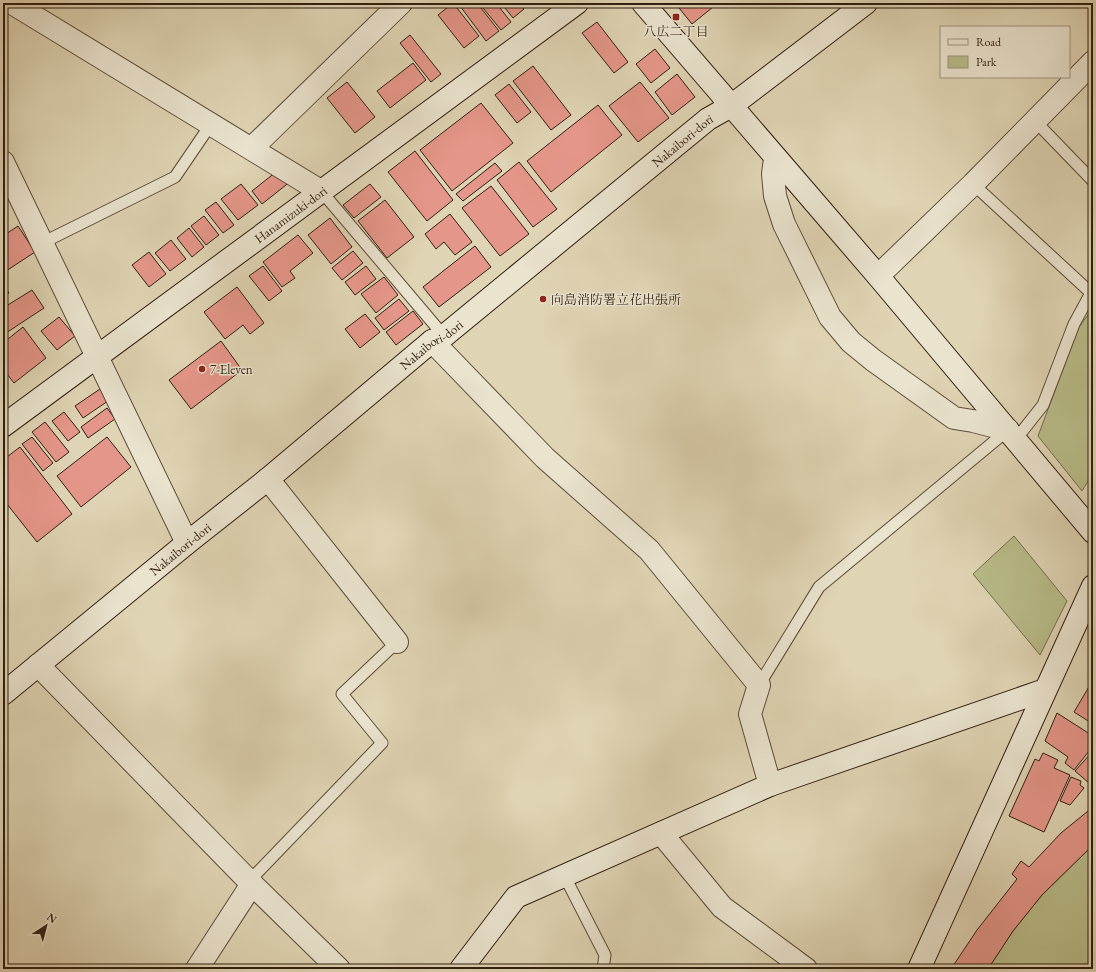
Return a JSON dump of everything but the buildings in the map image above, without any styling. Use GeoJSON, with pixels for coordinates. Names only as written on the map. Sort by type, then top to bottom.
{"type":"FeatureCollection","features":[{"type":"Feature","properties":{"kind":"street"},"geometry":{"type":"LineString","coordinates":[[12,3],[322,192]]}},
{"type":"Feature","properties":{"kind":"street"},"geometry":{"type":"LineString","coordinates":[[252,148],[401,3]]}},
{"type":"Feature","properties":{"kind":"street","name":"Hanamizuki-dori"},"geometry":{"type":"LineString","coordinates":[[3,426],[577,3]]}},
{"type":"Feature","properties":{"kind":"street"},"geometry":{"type":"LineString","coordinates":[[642,3],[774,158],[878,276],[1093,532]]}},
{"type":"Feature","properties":{"kind":"street","name":"Nakaibori-dori"},"geometry":{"type":"LineString","coordinates":[[3,694],[708,119],[731,106],[866,3]]}},
{"type":"Feature","properties":{"kind":"street"},"geometry":{"type":"LineString","coordinates":[[878,276],[973,184],[1093,62]]}},
{"type":"Feature","properties":{"kind":"street"},"geometry":{"type":"LineString","coordinates":[[774,158],[773,174],[775,196],[784,224],[830,317],[851,342],[873,360],[954,418],[973,420],[1012,435]]}},
{"type":"Feature","properties":{"kind":"street"},"geometry":{"type":"LineString","coordinates":[[3,162],[187,543]]}},
{"type":"Feature","properties":{"kind":"street"},"geometry":{"type":"LineString","coordinates":[[438,338],[545,458],[649,550],[759,685],[750,714],[770,785]]}},
{"type":"Feature","properties":{"kind":"street"},"geometry":{"type":"LineString","coordinates":[[268,479],[397,642]]}},
{"type":"Feature","properties":{"kind":"street"},"geometry":{"type":"LineString","coordinates":[[919,969],[1093,586]]}},
{"type":"Feature","properties":{"kind":"street"},"geometry":{"type":"LineString","coordinates":[[38,665],[252,884],[339,969]]}},
{"type":"Feature","properties":{"kind":"street"},"geometry":{"type":"LineString","coordinates":[[461,969],[516,897],[770,785],[1045,690]]}},
{"type":"Feature","properties":{"kind":"street"},"geometry":{"type":"LineString","coordinates":[[661,833],[722,908],[806,969]]}},
{"type":"Feature","properties":{"kind":"street"},"geometry":{"type":"LineString","coordinates":[[198,969],[252,884]]}},
{"type":"Feature","properties":{"kind":"lane"},"geometry":{"type":"LineString","coordinates":[[1035,122],[1093,181]]}},
{"type":"Feature","properties":{"kind":"lane"},"geometry":{"type":"LineString","coordinates":[[42,243],[175,177],[210,124]]}},
{"type":"Feature","properties":{"kind":"lane"},"geometry":{"type":"LineString","coordinates":[[759,685],[819,588],[1012,435],[1043,405],[1074,324],[1092,290],[973,184]]}},
{"type":"Feature","properties":{"kind":"lane"},"geometry":{"type":"LineString","coordinates":[[322,192],[438,338]]}},
{"type":"Feature","properties":{"kind":"lane"},"geometry":{"type":"LineString","coordinates":[[252,884],[256,874],[382,743],[342,694],[397,642]]}},
{"type":"Feature","properties":{"kind":"lane"},"geometry":{"type":"LineString","coordinates":[[564,876],[606,955],[603,969]]}},
{"type":"Feature","properties":{"kind":"green space"},"geometry":{"type":"Polygon","coordinates":[[[1093,308],[1093,473],[1082,491],[1038,436],[1079,327],[1093,308]]]}},
{"type":"Feature","properties":{"kind":"green space"},"geometry":{"type":"Polygon","coordinates":[[[1014,536],[1067,601],[1040,655],[973,574],[1014,536]]]}},
{"type":"Feature","properties":{"kind":"green space"},"geometry":{"type":"Polygon","coordinates":[[[1093,845],[1093,969],[988,969],[1013,931],[1042,895],[1093,845]]]}},
{"type":"Feature","properties":{"kind":"place","name":"八広二丁目"},"geometry":{"type":"Point","coordinates":[676,17]}},
{"type":"Feature","properties":{"kind":"place","name":"向島消防署立花出張所"},"geometry":{"type":"Point","coordinates":[543,299]}},
{"type":"Feature","properties":{"kind":"place","name":"7-Eleven"},"geometry":{"type":"Point","coordinates":[202,369]}}]}
